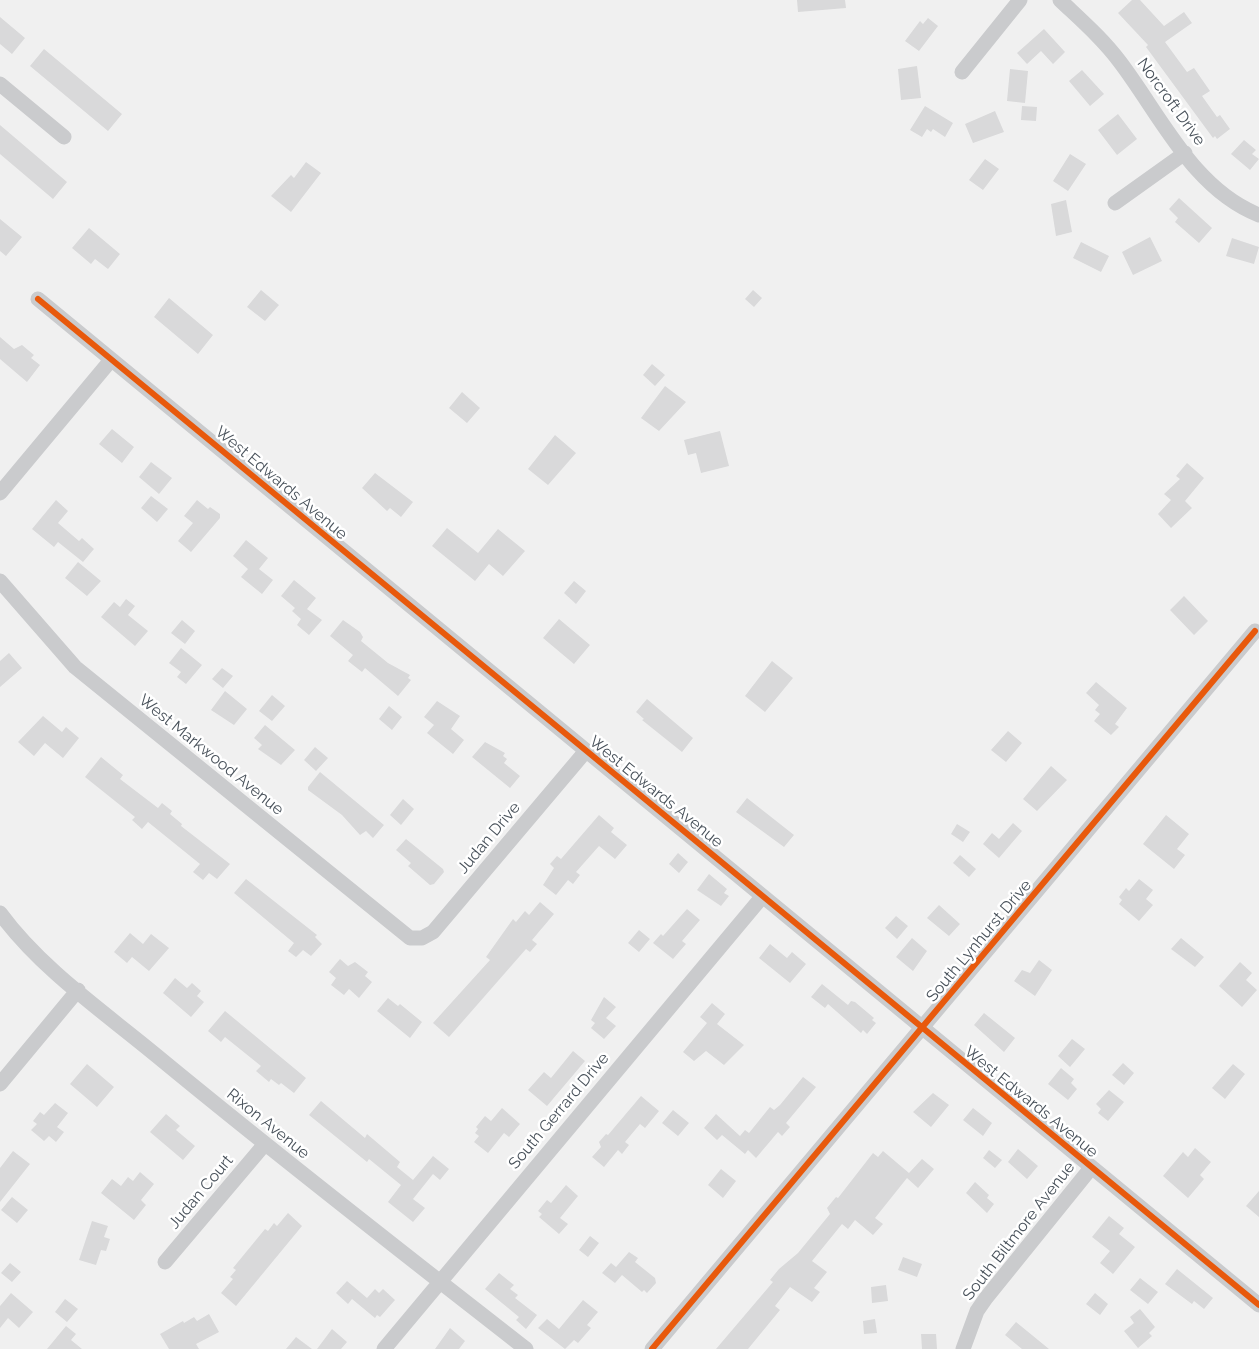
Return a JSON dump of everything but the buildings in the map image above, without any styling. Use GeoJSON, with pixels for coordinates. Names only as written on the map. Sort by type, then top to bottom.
{"type":"FeatureCollection","features":[{"type":"Feature","properties":{"kind":"street"},"geometry":{"type":"LineString","coordinates":[[962,72],[1020,0]]}},
{"type":"Feature","properties":{"kind":"street","name":"Norcroft Drive"},"geometry":{"type":"LineString","coordinates":[[1060,0],[1119,61],[1206,182],[1226,199],[1259,215]]}},
{"type":"Feature","properties":{"kind":"street"},"geometry":{"type":"LineString","coordinates":[[0,84],[64,137]]}},
{"type":"Feature","properties":{"kind":"street"},"geometry":{"type":"LineString","coordinates":[[1115,203],[1185,153]]}},
{"type":"Feature","properties":{"kind":"street","name":"West Edwards Avenue"},"geometry":{"type":"LineString","coordinates":[[38,299],[1259,1305]]}},
{"type":"Feature","properties":{"kind":"street"},"geometry":{"type":"LineString","coordinates":[[0,493],[111,360]]}},
{"type":"Feature","properties":{"kind":"street","name":"West Markwood Avenue"},"geometry":{"type":"LineString","coordinates":[[0,581],[75,667],[404,936],[415,939]]}},
{"type":"Feature","properties":{"kind":"street","name":"South Lynhurst Drive"},"geometry":{"type":"LineString","coordinates":[[652,1349],[1255,631]]}},
{"type":"Feature","properties":{"kind":"street","name":"Judan Drive"},"geometry":{"type":"LineString","coordinates":[[415,939],[433,932],[585,752]]}},
{"type":"Feature","properties":{"kind":"street","name":"South Gerrard Drive"},"geometry":{"type":"LineString","coordinates":[[384,1349],[762,897]]}},
{"type":"Feature","properties":{"kind":"street","name":"Rixon Avenue"},"geometry":{"type":"LineString","coordinates":[[0,912],[24,941],[78,990],[264,1145],[526,1349]]}},
{"type":"Feature","properties":{"kind":"street"},"geometry":{"type":"LineString","coordinates":[[0,1084],[78,990]]}},
{"type":"Feature","properties":{"kind":"street","name":"Judan Court"},"geometry":{"type":"LineString","coordinates":[[165,1262],[264,1145]]}},
{"type":"Feature","properties":{"kind":"street","name":"South Biltmore Avenue"},"geometry":{"type":"LineString","coordinates":[[963,1349],[977,1311],[986,1298],[1091,1168]]}},
{"type":"Feature","properties":{"kind":"cycle path"},"geometry":{"type":"LineString","coordinates":[[38,299],[1259,1305]]}},
{"type":"Feature","properties":{"kind":"cycle path"},"geometry":{"type":"LineString","coordinates":[[652,1349],[1255,631]]}}]}
